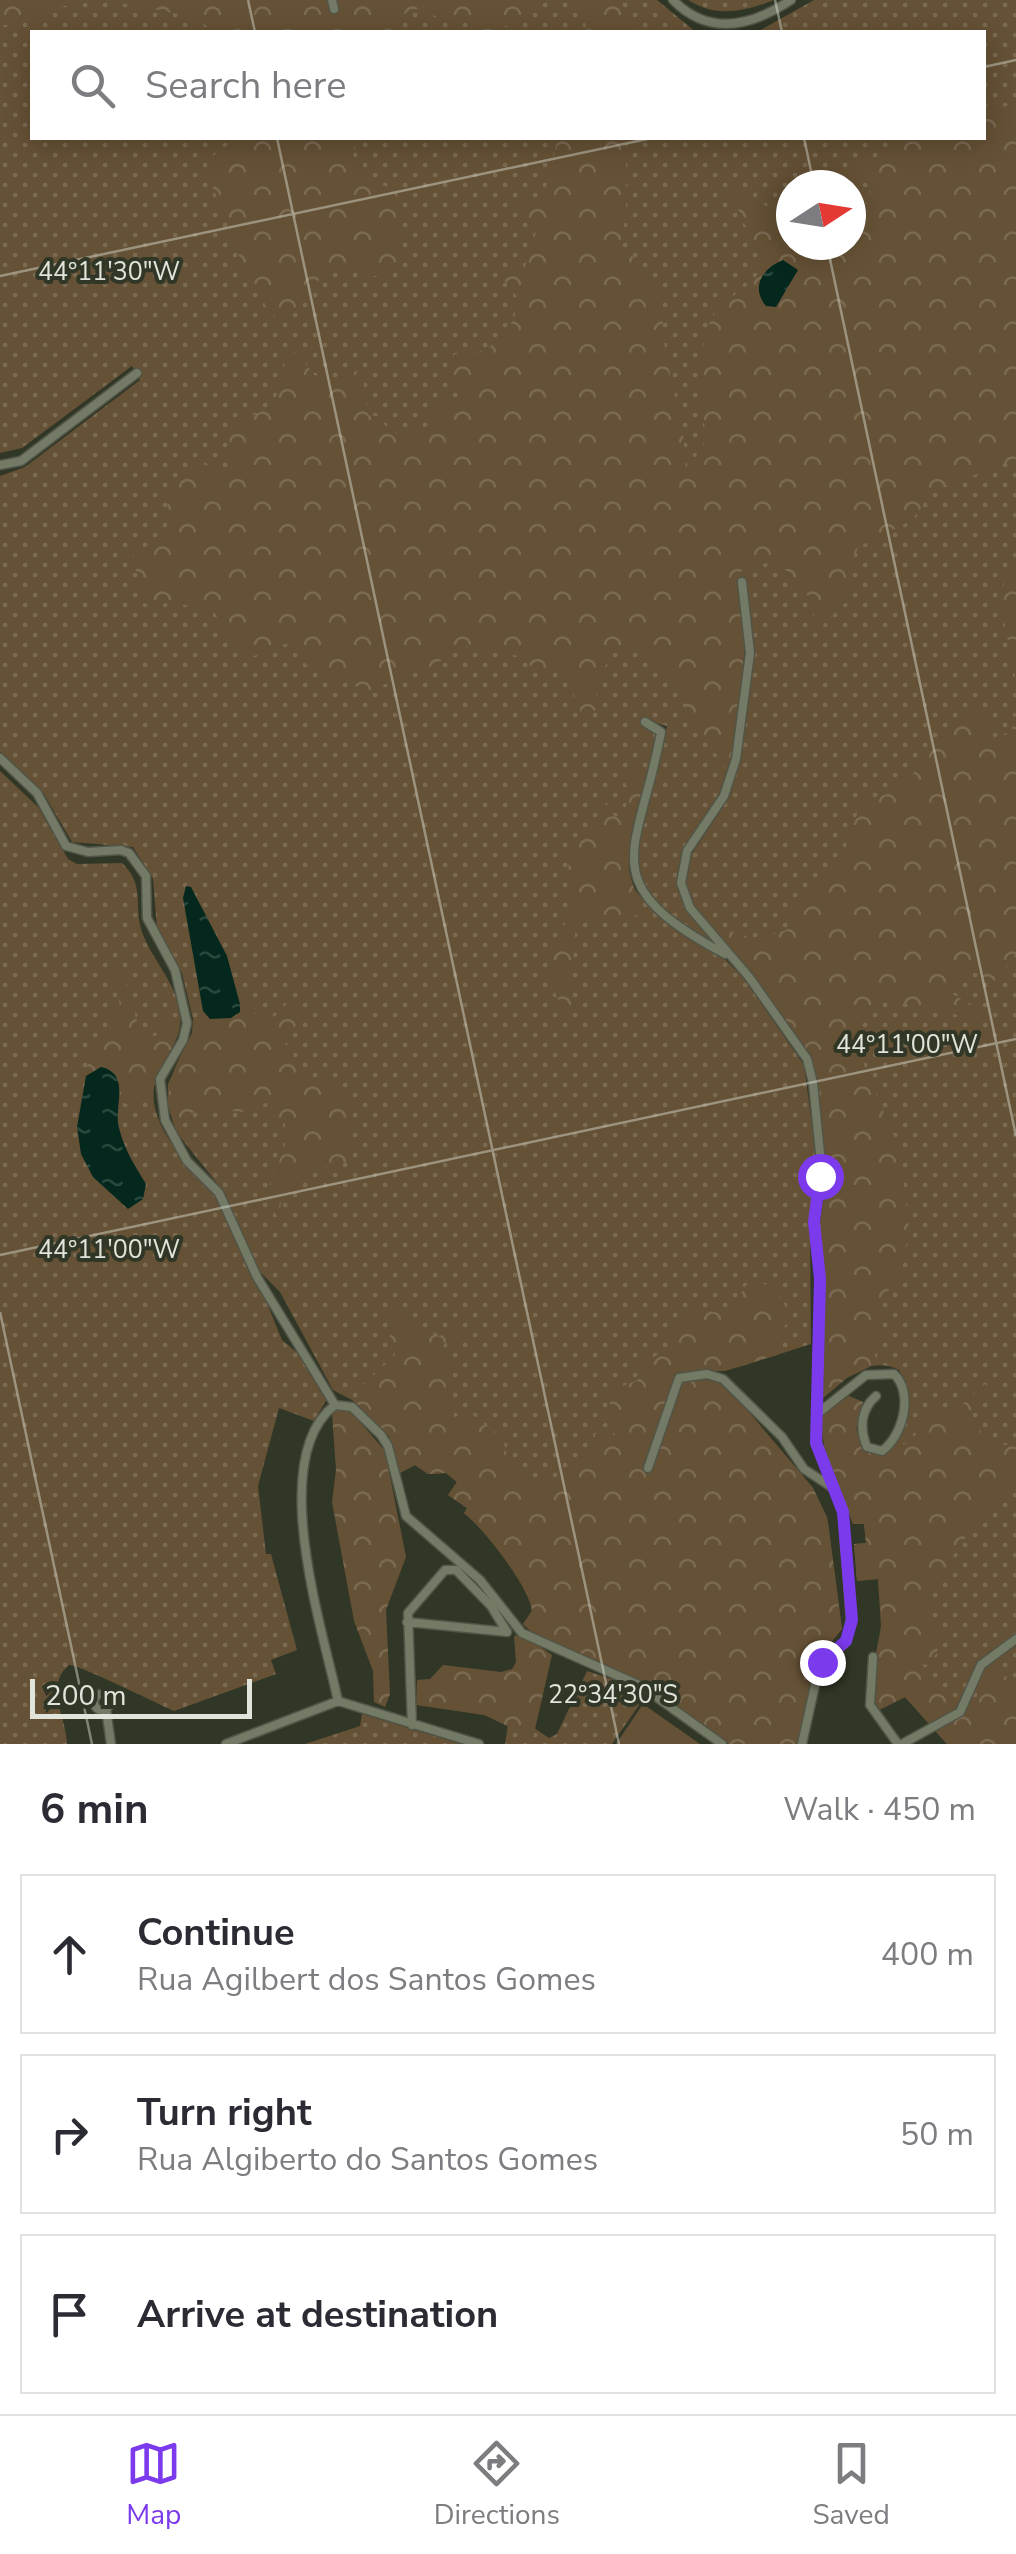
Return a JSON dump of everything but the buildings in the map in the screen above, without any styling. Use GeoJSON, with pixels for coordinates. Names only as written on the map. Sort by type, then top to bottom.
{"type":"FeatureCollection","features":[{"type":"Feature","properties":{"kind":"street"},"geometry":{"type":"LineString","coordinates":[[673,0],[691,16],[724,26],[760,18],[791,0]]}},
{"type":"Feature","properties":{"kind":"street"},"geometry":{"type":"LineString","coordinates":[[0,465],[21,461],[137,373]]}},
{"type":"Feature","properties":{"kind":"street"},"geometry":{"type":"LineString","coordinates":[[727,955],[712,930],[690,908],[681,876],[688,851],[724,796],[736,759],[750,653],[742,582]]}},
{"type":"Feature","properties":{"kind":"street"},"geometry":{"type":"LineString","coordinates":[[645,722],[662,732],[633,854],[635,880],[668,919],[727,955],[749,977],[810,1068],[821,1164],[816,1200],[818,1450],[836,1490],[844,1522],[851,1615],[846,1641],[819,1667],[802,1744]]}},
{"type":"Feature","properties":{"kind":"street"},"geometry":{"type":"LineString","coordinates":[[0,758],[37,793],[66,846],[88,852],[122,850],[143,870],[149,888],[147,918],[175,970],[187,1024],[183,1040],[160,1079],[162,1111],[187,1161],[219,1193],[257,1277],[334,1405]]}},
{"type":"Feature","properties":{"kind":"street"},"geometry":{"type":"LineString","coordinates":[[648,1468],[679,1378],[707,1374],[728,1383],[782,1437],[804,1469],[836,1490]]}},
{"type":"Feature","properties":{"kind":"street"},"geometry":{"type":"LineString","coordinates":[[817,1414],[866,1374],[894,1374],[903,1387],[903,1412],[896,1436],[882,1451],[867,1447],[862,1435],[865,1410],[876,1396]]}},
{"type":"Feature","properties":{"kind":"street"},"geometry":{"type":"LineString","coordinates":[[334,1405],[352,1407],[381,1435],[388,1446],[406,1516],[480,1580],[522,1632]]}},
{"type":"Feature","properties":{"kind":"street"},"geometry":{"type":"LineString","coordinates":[[334,1405],[318,1427],[298,1497],[338,1701]]}},
{"type":"Feature","properties":{"kind":"street"},"geometry":{"type":"LineString","coordinates":[[412,1725],[407,1622],[410,1608],[445,1570],[452,1568],[483,1596],[507,1632]]}},
{"type":"Feature","properties":{"kind":"street"},"geometry":{"type":"LineString","coordinates":[[407,1622],[522,1632],[641,1686],[722,1744]]}},
{"type":"Feature","properties":{"kind":"street"},"geometry":{"type":"LineString","coordinates":[[873,1657],[870,1705],[900,1744],[960,1712],[982,1665],[1016,1639]]}},
{"type":"Feature","properties":{"kind":"street"},"geometry":{"type":"LineString","coordinates":[[226,1744],[338,1701],[479,1744]]}},
{"type":"Feature","properties":{"kind":"street"},"geometry":{"type":"LineString","coordinates":[[106,1709],[110,1744]]}},
{"type":"Feature","properties":{"kind":"green space"},"geometry":{"type":"Polygon","coordinates":[[[0,0],[657,0],[694,30],[30,30],[30,140],[986,140],[986,30],[761,30],[814,0],[1016,0],[1016,1744],[947,1744],[905,1697],[877,1711],[871,1679],[881,1627],[878,1579],[857,1581],[854,1544],[866,1543],[864,1524],[853,1524],[832,1470],[824,1443],[823,1414],[849,1396],[863,1402],[856,1422],[860,1442],[868,1453],[883,1454],[897,1437],[905,1415],[903,1380],[899,1370],[888,1366],[867,1367],[823,1398],[820,1225],[827,1171],[816,1075],[808,1052],[788,1023],[697,910],[685,886],[689,858],[721,810],[740,749],[754,642],[745,579],[737,580],[743,685],[738,739],[724,788],[687,845],[678,870],[684,903],[719,948],[654,905],[641,885],[641,830],[667,726],[644,720],[658,729],[628,867],[634,889],[655,913],[726,960],[744,979],[804,1065],[817,1162],[810,1228],[811,1344],[739,1367],[705,1371],[704,1378],[725,1384],[813,1488],[828,1522],[842,1629],[818,1658],[799,1744],[729,1744],[650,1685],[536,1636],[523,1624],[532,1611],[524,1588],[494,1544],[464,1513],[467,1508],[448,1495],[457,1482],[446,1473],[428,1474],[415,1465],[398,1474],[389,1436],[352,1400],[333,1390],[280,1292],[259,1271],[224,1192],[177,1133],[168,1106],[168,1084],[192,1033],[193,1019],[182,973],[157,928],[153,879],[133,847],[72,842],[44,794],[0,752],[0,476],[25,467],[140,380],[132,366],[22,448],[0,453],[0,0]]]}},
{"type":"Feature","properties":{"kind":"green space"},"geometry":{"type":"Polygon","coordinates":[[[0,0],[104,0],[59,7],[36,20],[0,26],[0,0]]]}},
{"type":"Feature","properties":{"kind":"green space"},"geometry":{"type":"Polygon","coordinates":[[[104,0],[544,0],[500,30],[471,30],[466,16],[438,17],[424,6],[404,14],[399,30],[216,30],[184,15],[104,0]]]}},
{"type":"Feature","properties":{"kind":"green space"},"geometry":{"type":"Polygon","coordinates":[[[580,0],[616,0],[636,30],[587,30],[580,0]]]}},
{"type":"Feature","properties":{"kind":"green space"},"geometry":{"type":"Polygon","coordinates":[[[688,0],[774,0],[751,8],[720,11],[688,0]]]}},
{"type":"Feature","properties":{"kind":"green space"},"geometry":{"type":"Polygon","coordinates":[[[1016,103],[1016,459],[927,493],[923,505],[909,521],[858,548],[849,568],[846,602],[823,625],[817,625],[803,586],[790,573],[767,563],[739,572],[745,649],[729,774],[661,667],[634,647],[616,649],[597,679],[596,710],[582,715],[564,671],[534,669],[518,656],[471,644],[429,667],[368,691],[310,668],[288,644],[255,656],[242,655],[213,610],[174,603],[146,604],[142,600],[133,553],[167,536],[168,495],[191,465],[201,462],[217,471],[229,466],[230,427],[238,417],[250,416],[269,406],[280,388],[284,355],[289,349],[299,354],[314,375],[342,381],[355,371],[362,372],[368,415],[377,416],[391,432],[407,437],[427,426],[440,398],[463,397],[452,374],[454,354],[466,355],[488,348],[512,322],[518,298],[502,278],[508,270],[524,270],[536,232],[520,204],[524,198],[543,199],[558,140],[626,140],[626,216],[620,243],[650,275],[661,300],[665,352],[683,432],[686,471],[708,438],[701,372],[711,320],[763,266],[733,197],[731,180],[776,212],[776,260],[866,260],[866,204],[871,209],[876,204],[869,190],[875,183],[866,182],[866,170],[849,170],[852,164],[879,158],[905,142],[986,140],[986,112],[1016,103]]]}},
{"type":"Feature","properties":{"kind":"green space"},"geometry":{"type":"Polygon","coordinates":[[[235,140],[357,140],[353,155],[360,175],[392,189],[399,202],[397,271],[371,276],[327,269],[297,309],[278,318],[268,313],[260,290],[245,271],[206,169],[214,155],[235,140]]]}},
{"type":"Feature","properties":{"kind":"green space"},"geometry":{"type":"Polygon","coordinates":[[[1016,558],[1016,683],[1002,603],[1003,588],[1016,558]]]}},
{"type":"Feature","properties":{"kind":"green space"},"geometry":{"type":"Polygon","coordinates":[[[972,709],[986,716],[994,738],[1011,731],[1016,715],[1016,954],[993,982],[969,969],[948,992],[985,1011],[980,1020],[882,998],[875,1001],[861,1027],[858,1050],[900,1151],[909,1228],[902,1271],[876,1307],[880,1335],[873,1365],[847,1378],[823,1398],[820,1225],[827,1171],[816,1075],[808,1052],[723,944],[714,926],[756,939],[787,930],[792,902],[831,871],[845,849],[861,803],[890,793],[911,777],[923,757],[947,739],[960,716],[972,709]]]}},
{"type":"Feature","properties":{"kind":"green space"},"geometry":{"type":"Polygon","coordinates":[[[628,769],[641,774],[646,784],[629,860],[634,888],[643,901],[640,911],[627,922],[600,922],[582,915],[576,921],[571,987],[575,1010],[568,1018],[556,995],[547,954],[575,907],[568,869],[572,848],[599,826],[604,802],[615,817],[625,814],[628,790],[622,774],[628,769]]]}},
{"type":"Feature","properties":{"kind":"green space"},"geometry":{"type":"Polygon","coordinates":[[[0,771],[38,807],[68,859],[77,864],[122,863],[134,880],[142,932],[179,1004],[179,1031],[154,1086],[160,1122],[174,1147],[211,1189],[228,1217],[282,1340],[301,1356],[328,1397],[314,1421],[279,1408],[258,1486],[266,1554],[271,1554],[297,1650],[271,1660],[276,1674],[174,1711],[69,1665],[58,1682],[57,1692],[67,1744],[0,1744],[0,771]]]}},
{"type":"Feature","properties":{"kind":"green space"},"geometry":{"type":"Polygon","coordinates":[[[112,971],[124,975],[141,1036],[156,1036],[166,1018],[178,1026],[153,1095],[127,1104],[119,1101],[120,1085],[89,1072],[84,1074],[113,1010],[120,1008],[118,992],[108,982],[112,971]]]}},
{"type":"Feature","properties":{"kind":"green space"},"geometry":{"type":"Polygon","coordinates":[[[243,994],[249,994],[252,1013],[274,1017],[288,1002],[295,1001],[304,1021],[290,1029],[285,1044],[293,1049],[294,1060],[305,1077],[327,1077],[330,1085],[325,1093],[343,1091],[353,1111],[350,1162],[313,1169],[282,1199],[278,1217],[269,1193],[286,1135],[284,1121],[271,1115],[269,1101],[248,1111],[213,1109],[192,1113],[177,1133],[171,1114],[169,1097],[175,1069],[203,1011],[206,1017],[222,1020],[236,1016],[243,994]]]}},
{"type":"Feature","properties":{"kind":"green space"},"geometry":{"type":"Polygon","coordinates":[[[772,1284],[786,1307],[787,1324],[777,1332],[777,1355],[725,1371],[705,1371],[704,1378],[725,1384],[813,1488],[827,1517],[842,1629],[818,1658],[799,1744],[729,1744],[650,1685],[536,1636],[523,1624],[532,1611],[524,1588],[494,1544],[464,1513],[467,1508],[448,1495],[457,1482],[446,1473],[428,1474],[415,1465],[398,1474],[389,1436],[357,1404],[362,1386],[395,1355],[390,1337],[393,1310],[413,1329],[440,1336],[460,1324],[459,1337],[444,1344],[442,1352],[452,1361],[454,1417],[469,1412],[503,1438],[509,1465],[530,1483],[568,1474],[592,1457],[595,1434],[606,1430],[615,1436],[611,1420],[603,1424],[600,1418],[609,1409],[612,1390],[638,1380],[642,1364],[667,1349],[680,1318],[701,1309],[729,1315],[746,1285],[772,1284]]]}},
{"type":"Feature","properties":{"kind":"green space"},"geometry":{"type":"Polygon","coordinates":[[[985,1384],[991,1389],[987,1400],[973,1411],[972,1422],[990,1442],[1016,1447],[1016,1486],[979,1519],[949,1562],[943,1583],[934,1589],[928,1612],[938,1633],[939,1646],[933,1659],[926,1665],[911,1660],[925,1680],[944,1687],[953,1705],[950,1716],[955,1719],[972,1712],[987,1670],[1016,1680],[1016,1744],[947,1744],[905,1697],[877,1711],[873,1701],[872,1680],[881,1626],[878,1579],[857,1581],[854,1544],[866,1543],[864,1524],[853,1524],[832,1470],[824,1443],[823,1414],[849,1396],[863,1402],[856,1429],[865,1451],[877,1454],[910,1440],[928,1412],[943,1410],[951,1415],[985,1384]]]}},
{"type":"Feature","properties":{"kind":"green space"},"geometry":{"type":"Polygon","coordinates":[[[337,1409],[350,1410],[385,1451],[406,1557],[386,1610],[390,1694],[385,1707],[374,1702],[373,1671],[354,1621],[332,1502],[336,1470],[332,1414],[337,1409]]]}},
{"type":"Feature","properties":{"kind":"green space"},"geometry":{"type":"Polygon","coordinates":[[[522,1634],[552,1655],[533,1738],[484,1715],[416,1705],[417,1680],[430,1679],[443,1665],[501,1672],[512,1669],[516,1662],[514,1636],[522,1634]]]}},
{"type":"Feature","properties":{"kind":"green space"},"geometry":{"type":"Polygon","coordinates":[[[587,1671],[621,1682],[644,1698],[612,1744],[505,1744],[508,1724],[532,1737],[534,1728],[549,1738],[557,1734],[587,1671]]]}},
{"type":"Feature","properties":{"kind":"green space"},"geometry":{"type":"Polygon","coordinates":[[[643,1704],[700,1744],[616,1744],[643,1704]]]}},
{"type":"Feature","properties":{"kind":"green space"},"geometry":{"type":"Polygon","coordinates":[[[362,1714],[461,1744],[305,1744],[360,1726],[362,1714]]]}},
{"type":"Feature","properties":{"kind":"water"},"geometry":{"type":"Polygon","coordinates":[[[783,260],[798,270],[776,307],[766,306],[759,292],[761,279],[783,260]]]}},
{"type":"Feature","properties":{"kind":"water"},"geometry":{"type":"Polygon","coordinates":[[[186,886],[191,887],[227,956],[240,1004],[240,1012],[231,1018],[210,1019],[203,1011],[183,898],[186,886]]]}},
{"type":"Feature","properties":{"kind":"water"},"geometry":{"type":"Polygon","coordinates":[[[101,1067],[110,1071],[119,1084],[121,1136],[146,1184],[143,1199],[128,1209],[93,1177],[81,1154],[77,1127],[86,1076],[101,1067]]]}},
{"type":"Feature","properties":{"kind":"route"},"geometry":{"type":"LineString","coordinates":[[820,1176],[814,1222],[820,1279],[816,1443],[843,1512],[852,1620],[846,1641],[822,1662]]}}]}
